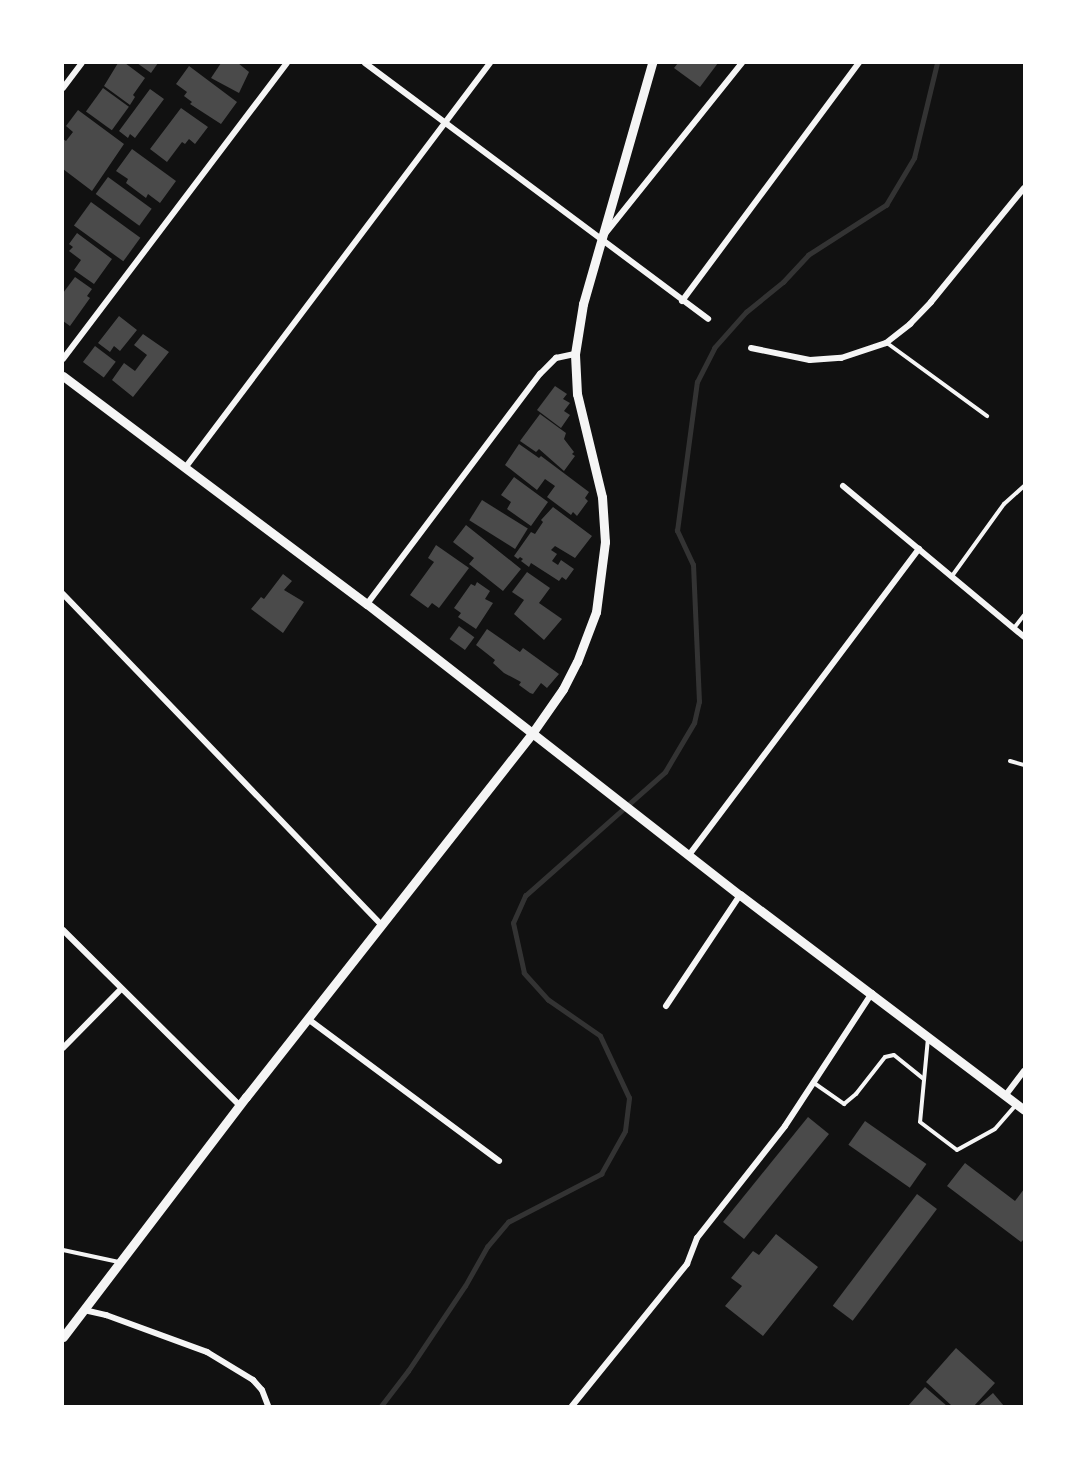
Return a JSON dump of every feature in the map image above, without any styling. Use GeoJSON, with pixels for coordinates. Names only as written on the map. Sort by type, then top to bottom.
{"type":"FeatureCollection","features":[{"type":"Feature","properties":{"kind":"street"},"geometry":{"type":"LineString","coordinates":[[63,88],[81,63]]}},
{"type":"Feature","properties":{"kind":"street"},"geometry":{"type":"LineString","coordinates":[[63,359],[287,63]]}},
{"type":"Feature","properties":{"kind":"street"},"geometry":{"type":"LineString","coordinates":[[365,63],[708,319]]}},
{"type":"Feature","properties":{"kind":"street"},"geometry":{"type":"LineString","coordinates":[[185,468],[490,63]]}},
{"type":"Feature","properties":{"kind":"street"},"geometry":{"type":"LineString","coordinates":[[63,1337],[381,924],[533,732],[563,689],[587,640],[603,574],[605,542],[602,497],[581,414],[574,354],[583,304],[600,240],[652,63]]}},
{"type":"Feature","properties":{"kind":"street"},"geometry":{"type":"LineString","coordinates":[[600,240],[742,63]]}},
{"type":"Feature","properties":{"kind":"street"},"geometry":{"type":"LineString","coordinates":[[682,301],[859,63]]}},
{"type":"Feature","properties":{"kind":"street"},"geometry":{"type":"LineString","coordinates":[[751,348],[810,360],[841,358],[886,343],[910,324],[931,302],[1024,188]]}},
{"type":"Feature","properties":{"kind":"street"},"geometry":{"type":"LineString","coordinates":[[368,604],[540,374],[556,358],[574,354]]}},
{"type":"Feature","properties":{"kind":"street"},"geometry":{"type":"LineString","coordinates":[[63,376],[368,604],[633,809],[740,895],[1020,1107]]}},
{"type":"Feature","properties":{"kind":"street"},"geometry":{"type":"LineString","coordinates":[[843,486],[1024,637]]}},
{"type":"Feature","properties":{"kind":"street"},"geometry":{"type":"LineString","coordinates":[[689,855],[919,549]]}},
{"type":"Feature","properties":{"kind":"street"},"geometry":{"type":"LineString","coordinates":[[63,594],[381,924]]}},
{"type":"Feature","properties":{"kind":"street"},"geometry":{"type":"LineString","coordinates":[[666,1006],[740,895]]}},
{"type":"Feature","properties":{"kind":"street"},"geometry":{"type":"LineString","coordinates":[[63,930],[240,1106]]}},
{"type":"Feature","properties":{"kind":"street"},"geometry":{"type":"LineString","coordinates":[[63,1048],[121,989]]}},
{"type":"Feature","properties":{"kind":"street"},"geometry":{"type":"LineString","coordinates":[[572,1406],[687,1264],[697,1238],[785,1126],[872,993]]}},
{"type":"Feature","properties":{"kind":"street"},"geometry":{"type":"LineString","coordinates":[[308,1019],[500,1161]]}},
{"type":"Feature","properties":{"kind":"street"},"geometry":{"type":"LineString","coordinates":[[1005,1096],[1024,1071]]}},
{"type":"Feature","properties":{"kind":"street"},"geometry":{"type":"LineString","coordinates":[[84,1310],[106,1315],[207,1352],[253,1380],[262,1390],[268,1406]]}},
{"type":"Feature","properties":{"kind":"lane"},"geometry":{"type":"LineString","coordinates":[[886,343],[987,416]]}},
{"type":"Feature","properties":{"kind":"lane"},"geometry":{"type":"LineString","coordinates":[[952,576],[1004,504],[1024,486]]}},
{"type":"Feature","properties":{"kind":"lane"},"geometry":{"type":"LineString","coordinates":[[1014,628],[1024,615]]}},
{"type":"Feature","properties":{"kind":"lane"},"geometry":{"type":"LineString","coordinates":[[1010,761],[1024,765]]}},
{"type":"Feature","properties":{"kind":"lane"},"geometry":{"type":"LineString","coordinates":[[928,1038],[920,1122],[957,1150],[995,1129],[1020,1107]]}},
{"type":"Feature","properties":{"kind":"lane"},"geometry":{"type":"LineString","coordinates":[[814,1083],[844,1104],[856,1094],[885,1057],[894,1055],[924,1079]]}},
{"type":"Feature","properties":{"kind":"lane"},"geometry":{"type":"LineString","coordinates":[[63,1250],[120,1262]]}},
{"type":"Feature","properties":{"kind":"building"},"geometry":{"type":"Polygon","coordinates":[[[118,63],[125,63],[145,78],[133,95],[135,97],[130,105],[104,86],[118,63]]]}},
{"type":"Feature","properties":{"kind":"building"},"geometry":{"type":"Polygon","coordinates":[[[137,63],[158,63],[151,73],[137,63]]]}},
{"type":"Feature","properties":{"kind":"building"},"geometry":{"type":"Polygon","coordinates":[[[221,63],[238,63],[249,72],[239,93],[211,78],[221,63]]]}},
{"type":"Feature","properties":{"kind":"building"},"geometry":{"type":"Polygon","coordinates":[[[678,63],[718,63],[700,87],[674,68],[678,63]]]}},
{"type":"Feature","properties":{"kind":"building"},"geometry":{"type":"Polygon","coordinates":[[[189,66],[237,102],[221,124],[190,104],[192,102],[184,96],[187,92],[176,84],[189,66]]]}},
{"type":"Feature","properties":{"kind":"building"},"geometry":{"type":"Polygon","coordinates":[[[103,88],[129,107],[112,130],[86,111],[103,88]]]}},
{"type":"Feature","properties":{"kind":"building"},"geometry":{"type":"Polygon","coordinates":[[[150,89],[164,99],[135,138],[130,134],[128,138],[119,131],[150,89]]]}},
{"type":"Feature","properties":{"kind":"building"},"geometry":{"type":"Polygon","coordinates":[[[181,108],[208,127],[195,144],[189,139],[185,144],[182,142],[167,162],[150,149],[181,108]]]}},
{"type":"Feature","properties":{"kind":"building"},"geometry":{"type":"Polygon","coordinates":[[[78,110],[124,144],[92,191],[63,169],[63,139],[66,141],[73,132],[66,126],[78,110]]]}},
{"type":"Feature","properties":{"kind":"building"},"geometry":{"type":"Polygon","coordinates":[[[132,149],[176,181],[160,203],[148,194],[146,198],[126,183],[128,179],[116,171],[132,149]]]}},
{"type":"Feature","properties":{"kind":"building"},"geometry":{"type":"Polygon","coordinates":[[[108,177],[152,209],[139,226],[96,194],[108,177]]]}},
{"type":"Feature","properties":{"kind":"building"},"geometry":{"type":"Polygon","coordinates":[[[91,202],[140,238],[123,261],[74,225],[91,202]]]}},
{"type":"Feature","properties":{"kind":"building"},"geometry":{"type":"Polygon","coordinates":[[[77,233],[112,259],[94,284],[74,270],[81,260],[69,251],[73,247],[69,244],[77,233]]]}},
{"type":"Feature","properties":{"kind":"building"},"geometry":{"type":"Polygon","coordinates":[[[75,277],[92,289],[87,296],[90,298],[70,326],[63,321],[63,293],[75,277]]]}},
{"type":"Feature","properties":{"kind":"building"},"geometry":{"type":"Polygon","coordinates":[[[119,316],[137,330],[120,351],[114,346],[110,352],[98,343],[119,316]]]}},
{"type":"Feature","properties":{"kind":"building"},"geometry":{"type":"Polygon","coordinates":[[[143,334],[169,352],[133,397],[112,380],[124,363],[135,371],[147,355],[134,345],[143,334]]]}},
{"type":"Feature","properties":{"kind":"building"},"geometry":{"type":"Polygon","coordinates":[[[95,346],[116,362],[104,378],[83,362],[95,346]]]}},
{"type":"Feature","properties":{"kind":"building"},"geometry":{"type":"Polygon","coordinates":[[[555,386],[567,394],[563,399],[570,403],[564,411],[570,415],[561,428],[537,410],[555,386]]]}},
{"type":"Feature","properties":{"kind":"building"},"geometry":{"type":"Polygon","coordinates":[[[540,414],[566,433],[564,439],[574,452],[572,454],[575,456],[564,471],[539,449],[536,452],[520,441],[540,414]]]}},
{"type":"Feature","properties":{"kind":"building"},"geometry":{"type":"Polygon","coordinates":[[[519,444],[539,458],[541,456],[589,492],[585,498],[588,501],[577,516],[573,512],[571,515],[547,497],[555,486],[545,479],[537,490],[505,465],[519,444]]]}},
{"type":"Feature","properties":{"kind":"building"},"geometry":{"type":"Polygon","coordinates":[[[514,477],[548,502],[531,526],[507,509],[511,502],[501,495],[514,477]]]}},
{"type":"Feature","properties":{"kind":"building"},"geometry":{"type":"Polygon","coordinates":[[[482,500],[528,529],[515,549],[469,520],[482,500]]]}},
{"type":"Feature","properties":{"kind":"building"},"geometry":{"type":"Polygon","coordinates":[[[553,507],[592,536],[575,558],[555,546],[551,550],[557,554],[552,561],[558,565],[561,560],[574,569],[566,580],[562,577],[559,581],[531,563],[529,567],[521,561],[523,559],[514,556],[531,532],[535,534],[543,522],[541,520],[553,507]]]}},
{"type":"Feature","properties":{"kind":"building"},"geometry":{"type":"Polygon","coordinates":[[[466,525],[521,569],[503,591],[469,564],[474,558],[453,542],[466,525]]]}},
{"type":"Feature","properties":{"kind":"building"},"geometry":{"type":"Polygon","coordinates":[[[436,545],[469,568],[439,608],[432,603],[428,608],[410,595],[434,562],[428,558],[436,545]]]}},
{"type":"Feature","properties":{"kind":"building"},"geometry":{"type":"Polygon","coordinates":[[[527,572],[550,588],[539,603],[562,619],[544,640],[514,614],[524,600],[512,592],[527,572]]]}},
{"type":"Feature","properties":{"kind":"building"},"geometry":{"type":"Polygon","coordinates":[[[283,574],[292,581],[284,590],[304,602],[283,633],[251,609],[261,597],[264,599],[283,574]]]}},
{"type":"Feature","properties":{"kind":"building"},"geometry":{"type":"Polygon","coordinates":[[[477,582],[490,591],[485,599],[493,603],[476,629],[458,617],[461,613],[454,608],[471,584],[475,586],[477,582]]]}},
{"type":"Feature","properties":{"kind":"building"},"geometry":{"type":"Polygon","coordinates":[[[459,626],[474,637],[465,650],[450,639],[459,626]]]}},
{"type":"Feature","properties":{"kind":"building"},"geometry":{"type":"Polygon","coordinates":[[[487,629],[520,652],[523,648],[559,674],[547,688],[541,683],[533,694],[530,693],[519,685],[521,682],[504,673],[493,663],[495,660],[476,645],[487,629]]]}},
{"type":"Feature","properties":{"kind":"building"},"geometry":{"type":"Polygon","coordinates":[[[808,1117],[829,1134],[744,1239],[723,1222],[808,1117]]]}},
{"type":"Feature","properties":{"kind":"building"},"geometry":{"type":"Polygon","coordinates":[[[865,1121],[926,1164],[910,1188],[848,1145],[865,1121]]]}},
{"type":"Feature","properties":{"kind":"building"},"geometry":{"type":"Polygon","coordinates":[[[965,1163],[1015,1201],[1024,1189],[1024,1239],[1021,1242],[947,1186],[965,1163]]]}},
{"type":"Feature","properties":{"kind":"building"},"geometry":{"type":"Polygon","coordinates":[[[917,1194],[937,1209],[853,1321],[833,1306],[917,1194]]]}},
{"type":"Feature","properties":{"kind":"building"},"geometry":{"type":"Polygon","coordinates":[[[776,1234],[818,1267],[763,1336],[725,1306],[742,1286],[731,1278],[753,1251],[759,1255],[776,1234]]]}},
{"type":"Feature","properties":{"kind":"building"},"geometry":{"type":"Polygon","coordinates":[[[956,1348],[995,1383],[974,1406],[952,1406],[926,1382],[956,1348]]]}},
{"type":"Feature","properties":{"kind":"building"},"geometry":{"type":"Polygon","coordinates":[[[925,1387],[947,1406],[908,1406],[925,1387]]]}},
{"type":"Feature","properties":{"kind":"building"},"geometry":{"type":"Polygon","coordinates":[[[993,1393],[1004,1406],[978,1406],[993,1393]]]}},
{"type":"Feature","properties":{"kind":"waterway"},"geometry":{"type":"LineString","coordinates":[[381,1406],[408,1371],[465,1286],[487,1247],[508,1222],[601,1174],[625,1131],[629,1098],[600,1036],[548,1000],[524,973],[513,923],[525,896],[665,772],[694,723],[699,702],[693,565],[677,531],[697,382],[714,348],[746,312],[783,282],[808,255],[886,205],[914,158],[937,63]]}}]}
